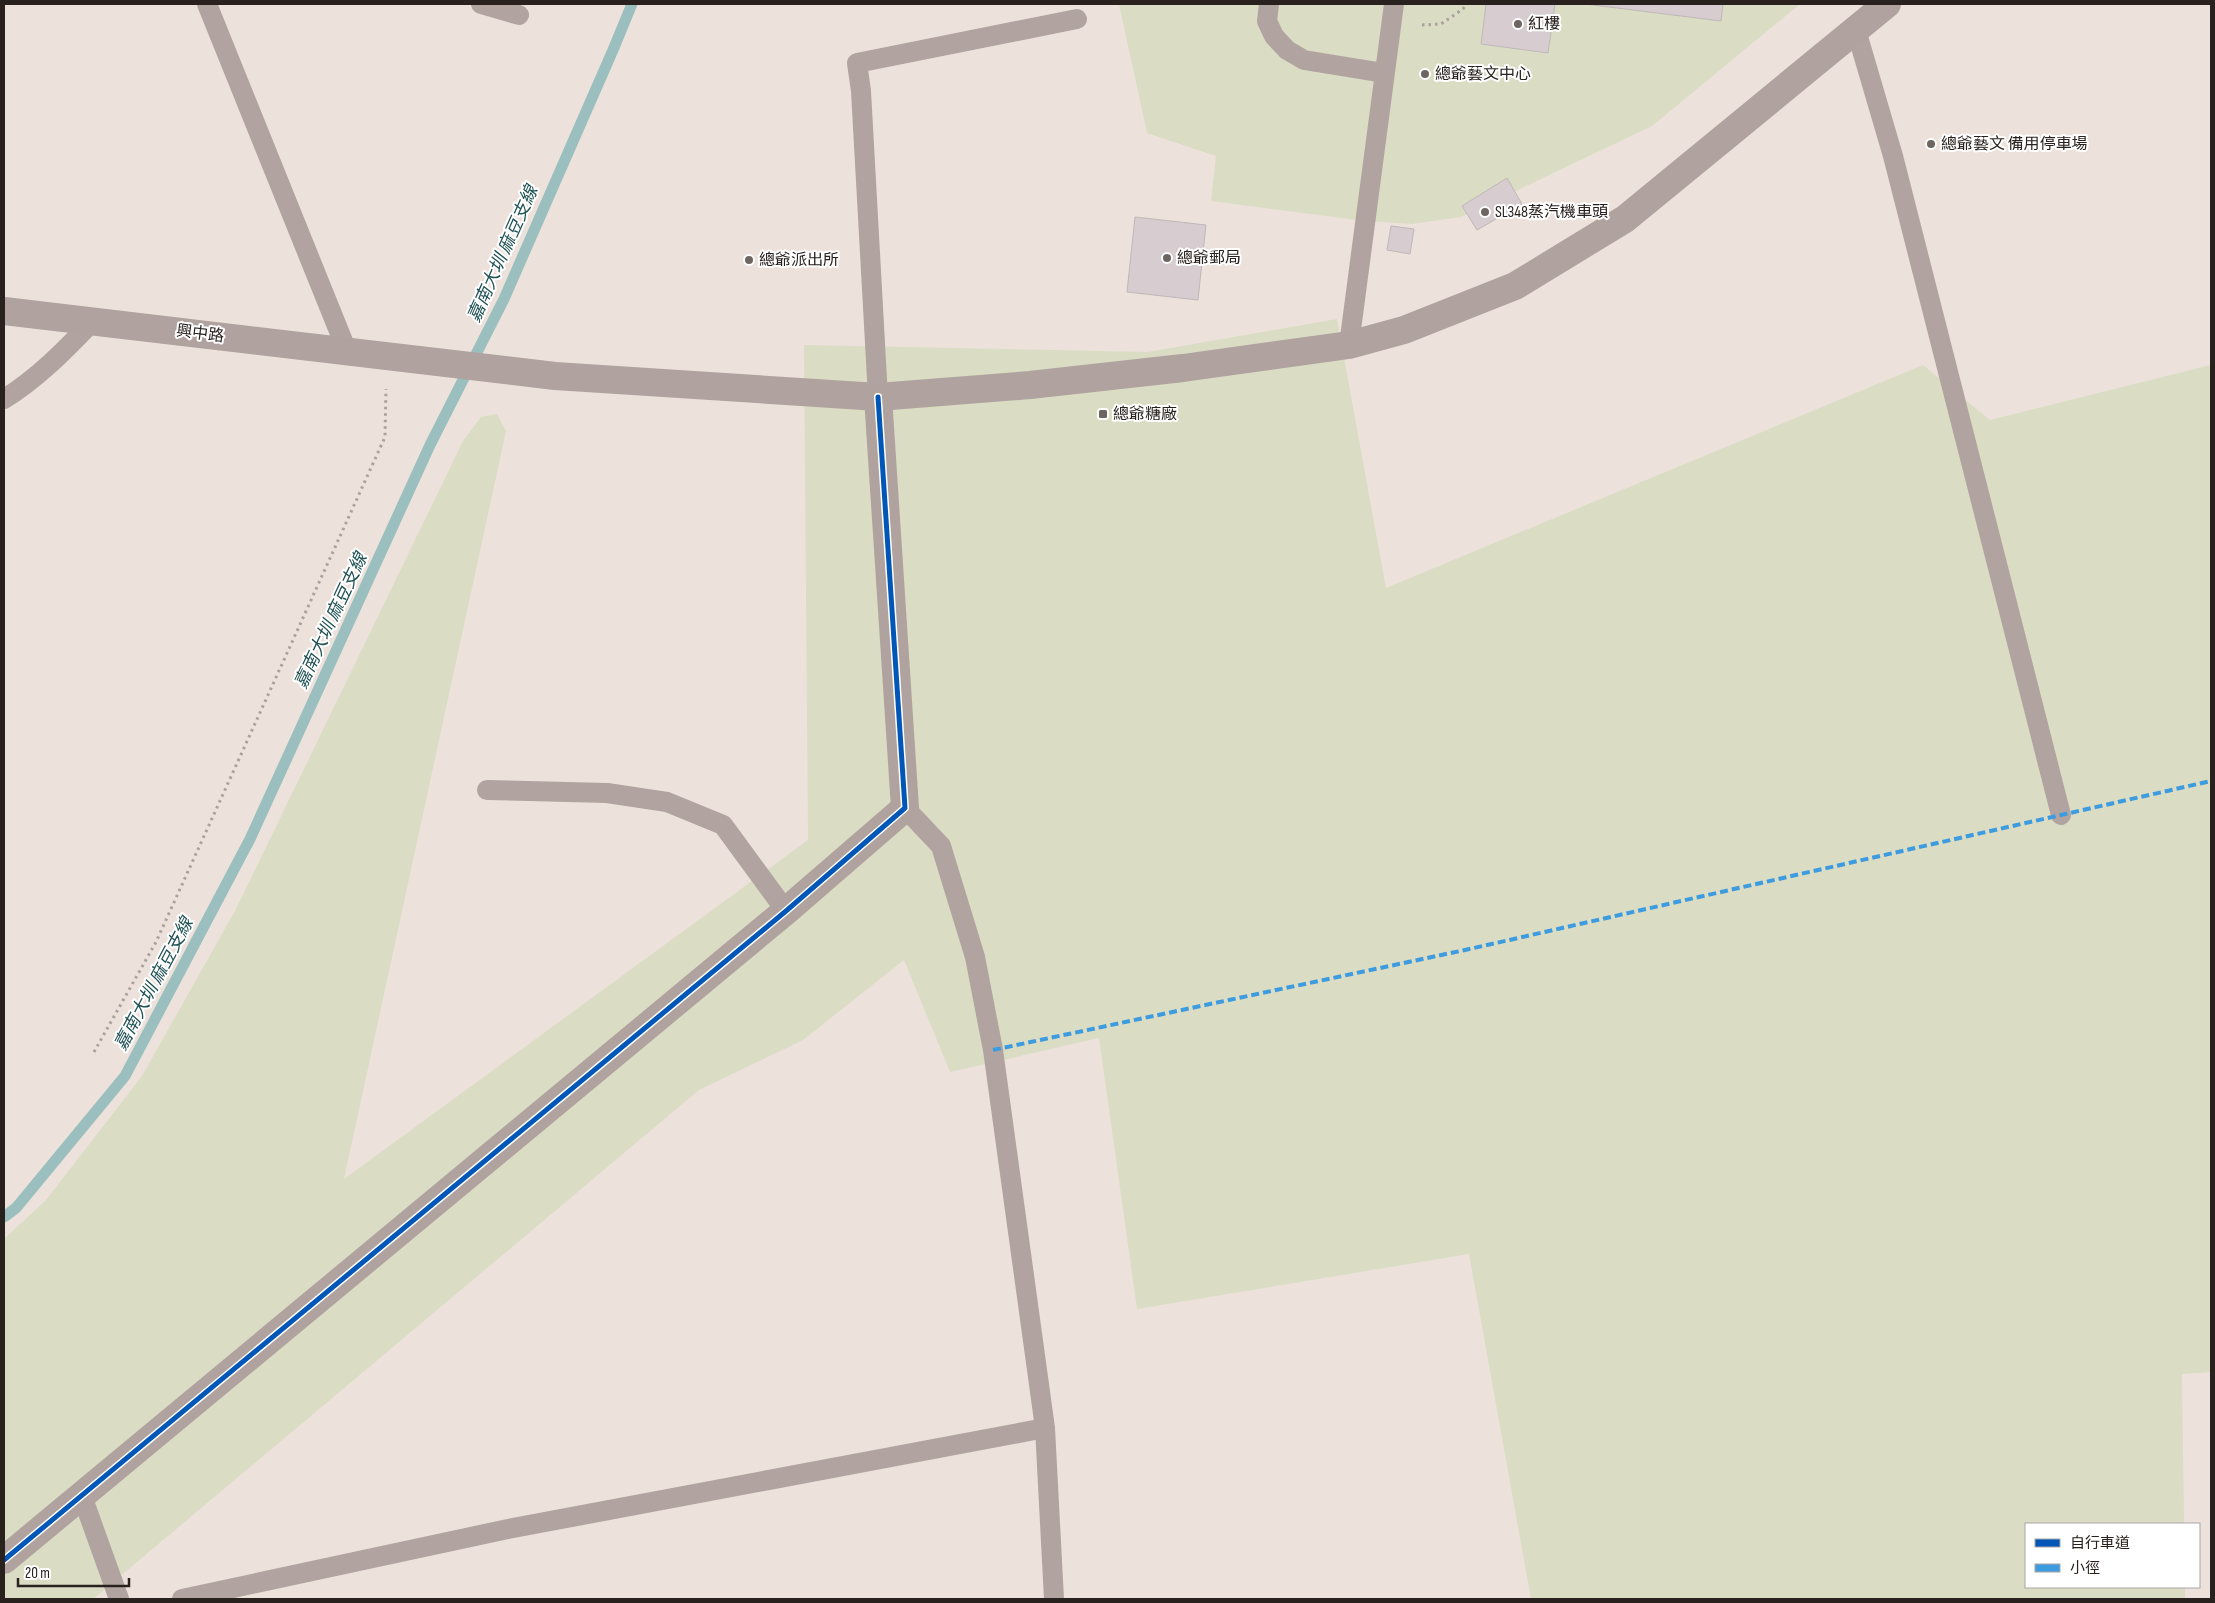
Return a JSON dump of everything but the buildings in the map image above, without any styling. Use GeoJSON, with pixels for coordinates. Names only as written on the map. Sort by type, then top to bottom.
{"type":"FeatureCollection","features":[{"type":"Feature","properties":{"kind":"main road","name":"興中路"},"geometry":{"type":"LineString","coordinates":[[4,311],[555,376],[878,397],[1030,385],[1183,368],[1349,345],[1404,330],[1515,286],[1625,219],[1887,4]]}},
{"type":"Feature","properties":{"kind":"main road"},"geometry":{"type":"LineString","coordinates":[[4,1560],[786,912],[905,808],[878,397]]}},
{"type":"Feature","properties":{"kind":"lane"},"geometry":{"type":"LineString","coordinates":[[207,4],[347,351]]}},
{"type":"Feature","properties":{"kind":"lane"},"geometry":{"type":"LineString","coordinates":[[481,4],[519,15]]}},
{"type":"Feature","properties":{"kind":"lane"},"geometry":{"type":"LineString","coordinates":[[1269,4],[1266,21],[1274,36],[1287,50],[1304,60],[1384,73]]}},
{"type":"Feature","properties":{"kind":"lane"},"geometry":{"type":"LineString","coordinates":[[1349,345],[1393,13]]}},
{"type":"Feature","properties":{"kind":"lane"},"geometry":{"type":"LineString","coordinates":[[878,397],[861,91],[857,63],[1077,19]]}},
{"type":"Feature","properties":{"kind":"lane"},"geometry":{"type":"LineString","coordinates":[[1856,30],[1893,156],[2061,815]]}},
{"type":"Feature","properties":{"kind":"lane"},"geometry":{"type":"LineString","coordinates":[[4,399],[23,387],[61,355],[93,321]]}},
{"type":"Feature","properties":{"kind":"lane"},"geometry":{"type":"LineString","coordinates":[[488,790],[607,793],[667,802],[723,825],[786,912]]}},
{"type":"Feature","properties":{"kind":"lane"},"geometry":{"type":"LineString","coordinates":[[905,808],[941,846],[975,957],[993,1050],[1045,1428],[1054,1599]]}},
{"type":"Feature","properties":{"kind":"lane"},"geometry":{"type":"LineString","coordinates":[[182,1599],[508,1530],[1045,1428]]}},
{"type":"Feature","properties":{"kind":"lane"},"geometry":{"type":"LineString","coordinates":[[82,1496],[120,1599]]}},
{"type":"Feature","properties":{"kind":"path"},"geometry":{"type":"LineString","coordinates":[[1393,13],[1441,24],[1463,9],[1466,4]]}},
{"type":"Feature","properties":{"kind":"path"},"geometry":{"type":"LineString","coordinates":[[94,1052],[156,942],[385,437],[392,356]]}},
{"type":"Feature","properties":{"kind":"green space","name":"總爺藝文中心"},"geometry":{"type":"Polygon","coordinates":[[[1119,4],[1800,4],[1652,126],[1461,217],[1412,224],[1365,221],[1211,201],[1216,156],[1147,133],[1119,4]]]}},
{"type":"Feature","properties":{"kind":"green space"},"geometry":{"type":"Polygon","coordinates":[[[1337,319],[1386,588],[1923,365],[1990,420],[2211,365],[2211,1372],[2182,1374],[2184,1523],[2025,1523],[2025,1588],[2185,1588],[2185,1599],[1531,1599],[1469,1254],[1137,1309],[1099,1038],[950,1072],[904,960],[803,1040],[699,1090],[93,1599],[4,1599],[4,1239],[46,1200],[142,1076],[236,909],[463,441],[481,417],[497,414],[506,431],[344,1179],[808,840],[804,345],[1148,352],[1337,319]]]}},
{"type":"Feature","properties":{"kind":"waterway","name":"嘉南大圳 麻豆支線"},"geometry":{"type":"LineString","coordinates":[[4,1217],[16,1208],[125,1076],[250,839],[430,445],[504,299],[632,4]]}},
{"type":"Feature","properties":{"kind":"marked path"},"geometry":{"type":"LineString","coordinates":[[993,1050],[1465,950],[2211,781]]}},
{"type":"Feature","properties":{"kind":"cycle path"},"geometry":{"type":"LineString","coordinates":[[4,1560],[786,911],[905,808],[878,397]]}},
{"type":"Feature","properties":{"kind":"place","name":"紅樓"},"geometry":{"type":"Point","coordinates":[1518,24]}},
{"type":"Feature","properties":{"kind":"place","name":"總爺藝文中心"},"geometry":{"type":"Point","coordinates":[1425,74]}},
{"type":"Feature","properties":{"kind":"place","name":"總爺藝文 備用停車場"},"geometry":{"type":"Point","coordinates":[1931,144]}},
{"type":"Feature","properties":{"kind":"place","name":"SL348蒸汽機車頭"},"geometry":{"type":"Point","coordinates":[1485,212]}},
{"type":"Feature","properties":{"kind":"place","name":"總爺郵局"},"geometry":{"type":"Point","coordinates":[1167,258]}},
{"type":"Feature","properties":{"kind":"place","name":"總爺派出所"},"geometry":{"type":"Point","coordinates":[749,260]}},
{"type":"Feature","properties":{"kind":"place","name":"總爺糖廠"},"geometry":{"type":"Point","coordinates":[1103,414]}}]}
